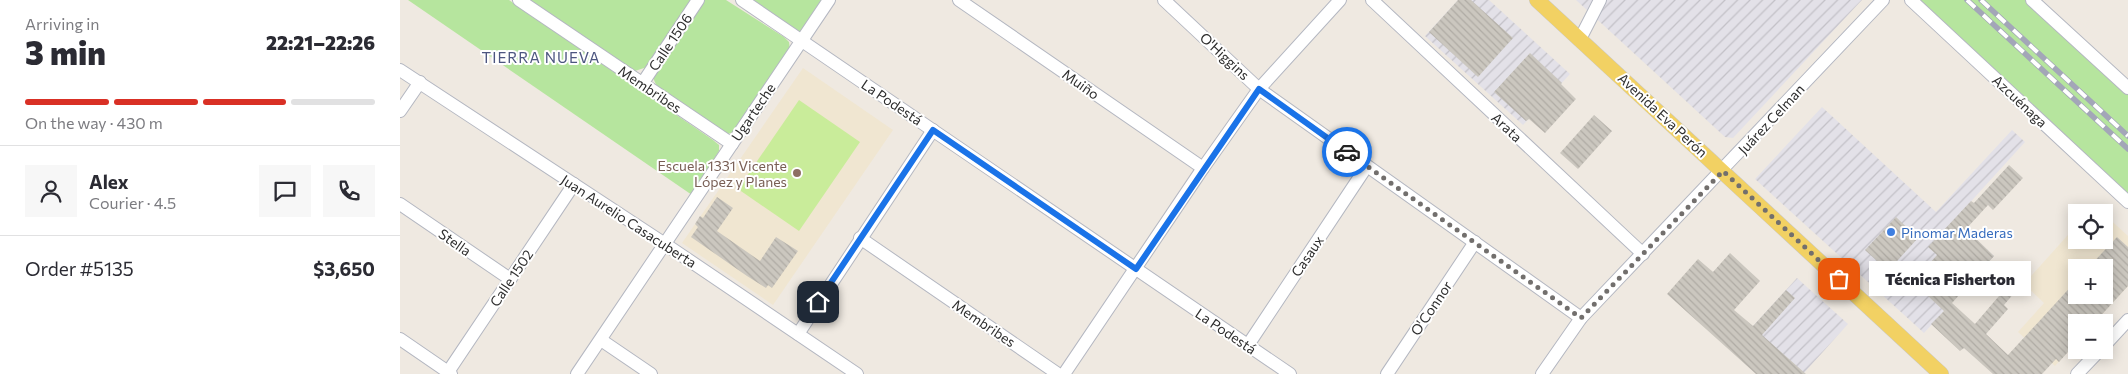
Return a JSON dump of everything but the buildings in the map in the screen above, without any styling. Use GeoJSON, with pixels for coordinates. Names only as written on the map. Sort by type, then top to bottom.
{"type":"FeatureCollection","features":[{"type":"Feature","properties":{"kind":"main road","name":"Avenida Eva Perón"},"geometry":{"type":"LineString","coordinates":[[1537,0],[1941,374]]}},
{"type":"Feature","properties":{"kind":"street","name":"Membribes"},"geometry":{"type":"LineString","coordinates":[[519,0],[732,144]]}},
{"type":"Feature","properties":{"kind":"street","name":"Calle 1506"},"geometry":{"type":"LineString","coordinates":[[642,84],[698,0]]}},
{"type":"Feature","properties":{"kind":"street","name":"La Podestá"},"geometry":{"type":"LineString","coordinates":[[742,0],[1290,374]]}},
{"type":"Feature","properties":{"kind":"street","name":"Ugarteche"},"geometry":{"type":"LineString","coordinates":[[577,374],[829,0]]}},
{"type":"Feature","properties":{"kind":"street","name":"Muiño"},"geometry":{"type":"LineString","coordinates":[[959,0],[1203,168]]}},
{"type":"Feature","properties":{"kind":"street","name":"O'Higgins"},"geometry":{"type":"LineString","coordinates":[[1164,0],[1259,89],[1581,318]]}},
{"type":"Feature","properties":{"kind":"street"},"geometry":{"type":"LineString","coordinates":[[1064,374],[1203,168],[1259,89],[1340,0]]}},
{"type":"Feature","properties":{"kind":"street","name":"Arata"},"geometry":{"type":"LineString","coordinates":[[1372,0],[1643,254]]}},
{"type":"Feature","properties":{"kind":"street"},"geometry":{"type":"LineString","coordinates":[[1580,40],[1600,0]]}},
{"type":"Feature","properties":{"kind":"street","name":"Juárez Celman"},"geometry":{"type":"LineString","coordinates":[[1542,374],[1581,318],[1723,171],[1883,0]]}},
{"type":"Feature","properties":{"kind":"street","name":"Azcuénaga"},"geometry":{"type":"LineString","coordinates":[[1911,0],[2128,202]]}},
{"type":"Feature","properties":{"kind":"street"},"geometry":{"type":"LineString","coordinates":[[2032,0],[2128,88]]}},
{"type":"Feature","properties":{"kind":"street","name":"Juan Aurelio Casacuberta"},"geometry":{"type":"LineString","coordinates":[[400,70],[665,244],[857,374]]}},
{"type":"Feature","properties":{"kind":"street"},"geometry":{"type":"LineString","coordinates":[[400,112],[420,82]]}},
{"type":"Feature","properties":{"kind":"street"},"geometry":{"type":"LineString","coordinates":[[798,334],[933,130]]}},
{"type":"Feature","properties":{"kind":"street","name":"Casaux"},"geometry":{"type":"LineString","coordinates":[[1248,345],[1367,166]]}},
{"type":"Feature","properties":{"kind":"street","name":"Calle 1502"},"geometry":{"type":"LineString","coordinates":[[450,373],[574,184]]}},
{"type":"Feature","properties":{"kind":"street","name":"Stella"},"geometry":{"type":"LineString","coordinates":[[400,204],[510,280]]}},
{"type":"Feature","properties":{"kind":"street","name":"Membribes"},"geometry":{"type":"LineString","coordinates":[[860,238],[1058,374]]}},
{"type":"Feature","properties":{"kind":"street","name":"O'Connor"},"geometry":{"type":"LineString","coordinates":[[1386,374],[1475,242]]}},
{"type":"Feature","properties":{"kind":"street"},"geometry":{"type":"LineString","coordinates":[[2113,336],[2128,320]]}},
{"type":"Feature","properties":{"kind":"street"},"geometry":{"type":"LineString","coordinates":[[400,339],[450,373]]}},
{"type":"Feature","properties":{"kind":"street"},"geometry":{"type":"LineString","coordinates":[[600,340],[650,374]]}},
{"type":"Feature","properties":{"kind":"street"},"geometry":{"type":"LineString","coordinates":[[2077,374],[2091,359]]}},
{"type":"Feature","properties":{"kind":"shaded area"},"geometry":{"type":"Polygon","coordinates":[[[1458,0],[1489,0],[1570,74],[1523,125],[1425,36],[1458,0]]]}},
{"type":"Feature","properties":{"kind":"shaded area"},"geometry":{"type":"Polygon","coordinates":[[[1576,0],[1862,0],[1733,138],[1725,137],[1576,0]]]}},
{"type":"Feature","properties":{"kind":"shaded area","name":"Escuela 1331 Vicente López y Planes"},"geometry":{"type":"Polygon","coordinates":[[[803,68],[893,130],[773,305],[682,243],[803,68]]]}},
{"type":"Feature","properties":{"kind":"shaded area","name":"Pinomar Maderas"},"geometry":{"type":"Polygon","coordinates":[[[1822,107],[1936,212],[2012,130],[2025,142],[1955,219],[1994,256],[1924,333],[1755,179],[1822,107]]]}},
{"type":"Feature","properties":{"kind":"shaded area"},"geometry":{"type":"Polygon","coordinates":[[[2113,222],[2128,236],[2128,286],[2113,302],[2113,259],[2068,259],[2068,304],[2112,304],[2102,314],[2068,314],[2068,352],[2055,366],[2018,332],[2044,303],[2024,284],[2068,235],[2068,249],[2113,249],[2113,222]]]}},
{"type":"Feature","properties":{"kind":"shaded area"},"geometry":{"type":"Polygon","coordinates":[[[1797,278],[1848,324],[1803,374],[1730,351],[1797,278]]]}},
{"type":"Feature","properties":{"kind":"green space"},"geometry":{"type":"Polygon","coordinates":[[[408,0],[509,0],[713,140],[719,145],[719,151],[692,195],[408,0]]]}},
{"type":"Feature","properties":{"kind":"green space"},"geometry":{"type":"Polygon","coordinates":[[[526,0],[691,0],[647,67],[632,72],[526,0]]]}},
{"type":"Feature","properties":{"kind":"green space"},"geometry":{"type":"Polygon","coordinates":[[[704,0],[726,0],[789,42],[790,50],[734,132],[728,134],[658,89],[654,80],[654,73],[704,0]]]}},
{"type":"Feature","properties":{"kind":"green space"},"geometry":{"type":"Polygon","coordinates":[[[747,0],[822,0],[798,33],[747,0]]]}},
{"type":"Feature","properties":{"kind":"green space"},"geometry":{"type":"Polygon","coordinates":[[[1911,0],[2032,0],[2128,88],[2128,202],[1911,0]]]}},
{"type":"Feature","properties":{"kind":"green space"},"geometry":{"type":"Polygon","coordinates":[[[799,100],[860,142],[799,231],[738,189],[799,100]]]}},
{"type":"Feature","properties":{"kind":"railway"},"geometry":{"type":"LineString","coordinates":[[1967,0],[2128,149]]}},
{"type":"Feature","properties":{"kind":"railway"},"geometry":{"type":"LineString","coordinates":[[1981,0],[2128,136]]}},
{"type":"Feature","properties":{"kind":"way so far"},"geometry":{"type":"LineString","coordinates":[[1347,152],[1581,318],[1723,171],[1839,279]]}},
{"type":"Feature","properties":{"kind":"place","name":"Escuela 1331 Vicente López y Planes"},"geometry":{"type":"Point","coordinates":[797,173]}},
{"type":"Feature","properties":{"kind":"place","name":"Pinomar Maderas"},"geometry":{"type":"Point","coordinates":[1891,232]}},
{"type":"Feature","properties":{"kind":"place","name":"Técnica Fisherton"},"geometry":{"type":"Point","coordinates":[1839,279]}},
{"type":"Feature","properties":{"kind":"district","name":"TIERRA NUEVA"},"geometry":{"type":"Point","coordinates":[541,57]}},
{"type":"Feature","properties":{"kind":"route"},"geometry":{"type":"LineString","coordinates":[[818,302],[933,130],[1136,269],[1203,168],[1259,89],[1347,152]]}}]}
